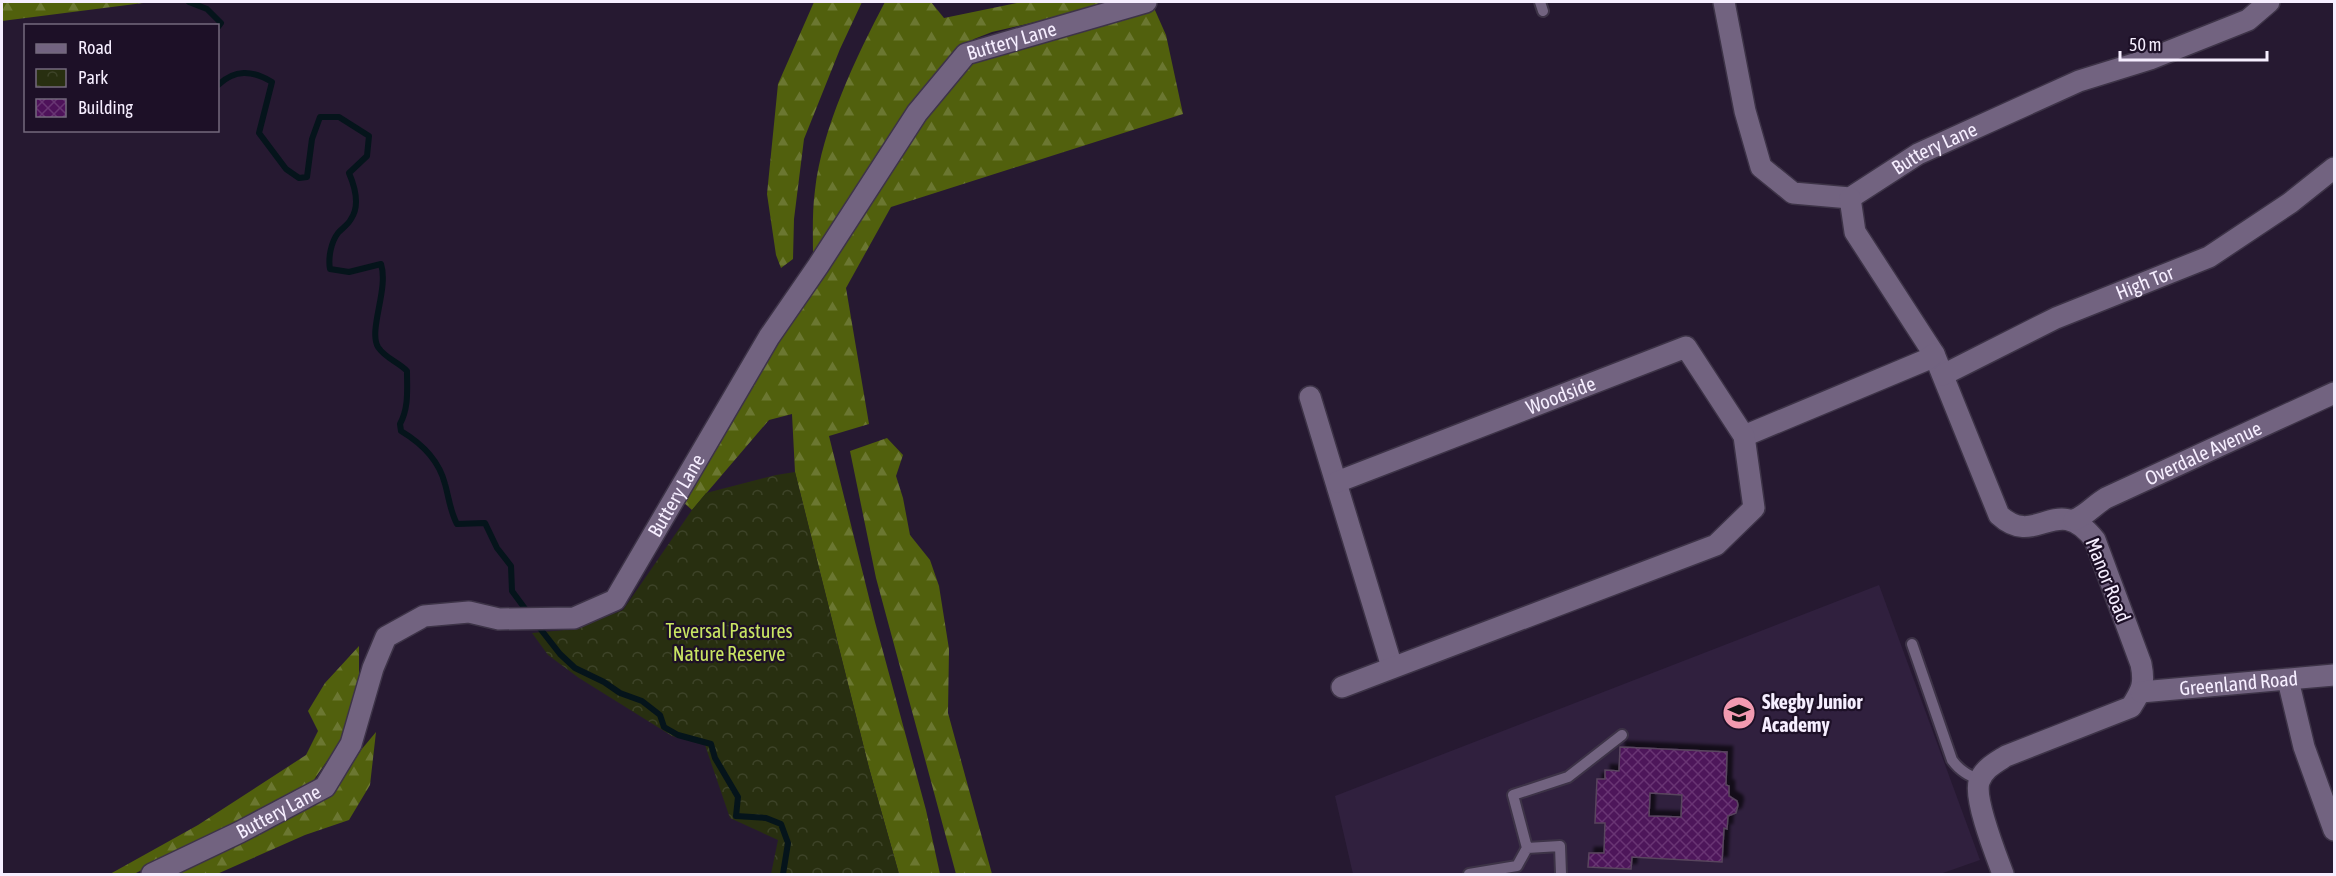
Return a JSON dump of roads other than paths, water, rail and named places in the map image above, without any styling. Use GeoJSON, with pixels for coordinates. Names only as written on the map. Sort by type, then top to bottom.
{"type":"FeatureCollection","features":[{"type":"Feature","properties":{"kind":"street","name":"Buttery Lane"},"geometry":{"type":"LineString","coordinates":[[152,874],[240,832],[325,787],[351,744],[373,668],[386,637],[424,616],[469,612],[499,619],[574,618],[615,600],[769,337],[818,266],[916,113],[966,54],[1146,2]]}},
{"type":"Feature","properties":{"kind":"street"},"geometry":{"type":"LineString","coordinates":[[1724,2],[1745,111],[1761,167],[1793,193],[1850,198]]}},
{"type":"Feature","properties":{"kind":"street","name":"Buttery Lane"},"geometry":{"type":"LineString","coordinates":[[1850,198],[1918,154],[2079,81],[2150,59],[2248,21],[2269,2]]}},
{"type":"Feature","properties":{"kind":"street","name":"High Tor"},"geometry":{"type":"LineString","coordinates":[[1943,375],[2056,318],[2208,256],[2290,203],[2334,168]]}},
{"type":"Feature","properties":{"kind":"street","name":"Manor Road"},"geometry":{"type":"LineString","coordinates":[[1850,198],[1856,232],[1934,354],[1999,515],[2008,524],[2021,527],[2060,518],[2074,520],[2085,526],[2095,540],[2141,664],[2144,679],[2141,692]]}},
{"type":"Feature","properties":{"kind":"street","name":"Woodside"},"geometry":{"type":"LineString","coordinates":[[1337,482],[1686,347],[1744,436],[1754,508],[1716,545],[1342,687]]}},
{"type":"Feature","properties":{"kind":"street"},"geometry":{"type":"LineString","coordinates":[[1744,436],[1926,360],[1934,354]]}},
{"type":"Feature","properties":{"kind":"street","name":"Overdale Avenue"},"geometry":{"type":"LineString","coordinates":[[2074,520],[2086,516],[2094,506],[2106,498],[2334,393]]}},
{"type":"Feature","properties":{"kind":"street"},"geometry":{"type":"LineString","coordinates":[[1310,397],[1392,668]]}},
{"type":"Feature","properties":{"kind":"street","name":"Greenland Road"},"geometry":{"type":"LineString","coordinates":[[2141,692],[2334,675]]}},
{"type":"Feature","properties":{"kind":"street"},"geometry":{"type":"LineString","coordinates":[[2288,680],[2304,747],[2334,830]]}},
{"type":"Feature","properties":{"kind":"street"},"geometry":{"type":"LineString","coordinates":[[2001,870],[1978,799],[1980,780],[1989,766],[2006,756],[2131,707],[2141,692]]}},
{"type":"Feature","properties":{"kind":"lane"},"geometry":{"type":"LineString","coordinates":[[1912,644],[1952,760],[1958,768],[1980,780]]}},
{"type":"Feature","properties":{"kind":"lane"},"geometry":{"type":"LineString","coordinates":[[1469,874],[1517,867],[1527,848],[1513,795],[1568,777],[1622,735]]}},
{"type":"Feature","properties":{"kind":"lane"},"geometry":{"type":"LineString","coordinates":[[1527,848],[1560,846],[1561,874]]}},
{"type":"Feature","properties":{"kind":"waterway"},"geometry":{"type":"LineString","coordinates":[[189,2],[207,9],[221,23],[219,26]]}},
{"type":"Feature","properties":{"kind":"waterway"},"geometry":{"type":"LineString","coordinates":[[219,84],[231,76],[244,73],[258,75],[272,82],[259,133],[286,169],[299,178],[307,177],[312,139],[320,117],[339,117],[369,136],[367,156],[349,173],[355,190],[354,214],[334,241],[330,255],[330,269],[349,272],[381,264],[383,274],[375,330],[376,340],[381,351],[407,371],[407,398],[400,424],[401,431],[422,447],[434,460],[442,475],[457,524],[485,523],[497,548],[511,566],[512,591],[529,614]]}},
{"type":"Feature","properties":{"kind":"waterway"},"geometry":{"type":"LineString","coordinates":[[535,622],[560,654],[575,668],[604,682],[620,693],[642,701],[660,715],[664,727],[678,735],[711,744],[715,758],[738,797],[736,816],[766,818],[781,824],[788,843],[783,874]]}},
{"type":"Feature","properties":{"kind":"place","name":"Skegby Junior Academy"},"geometry":{"type":"Point","coordinates":[1739,713]}},
{"type":"Feature","properties":{"kind":"park label","name":"Teversal Pastures Nature Reserve"},"geometry":{"type":"Point","coordinates":[729,642]}}]}
